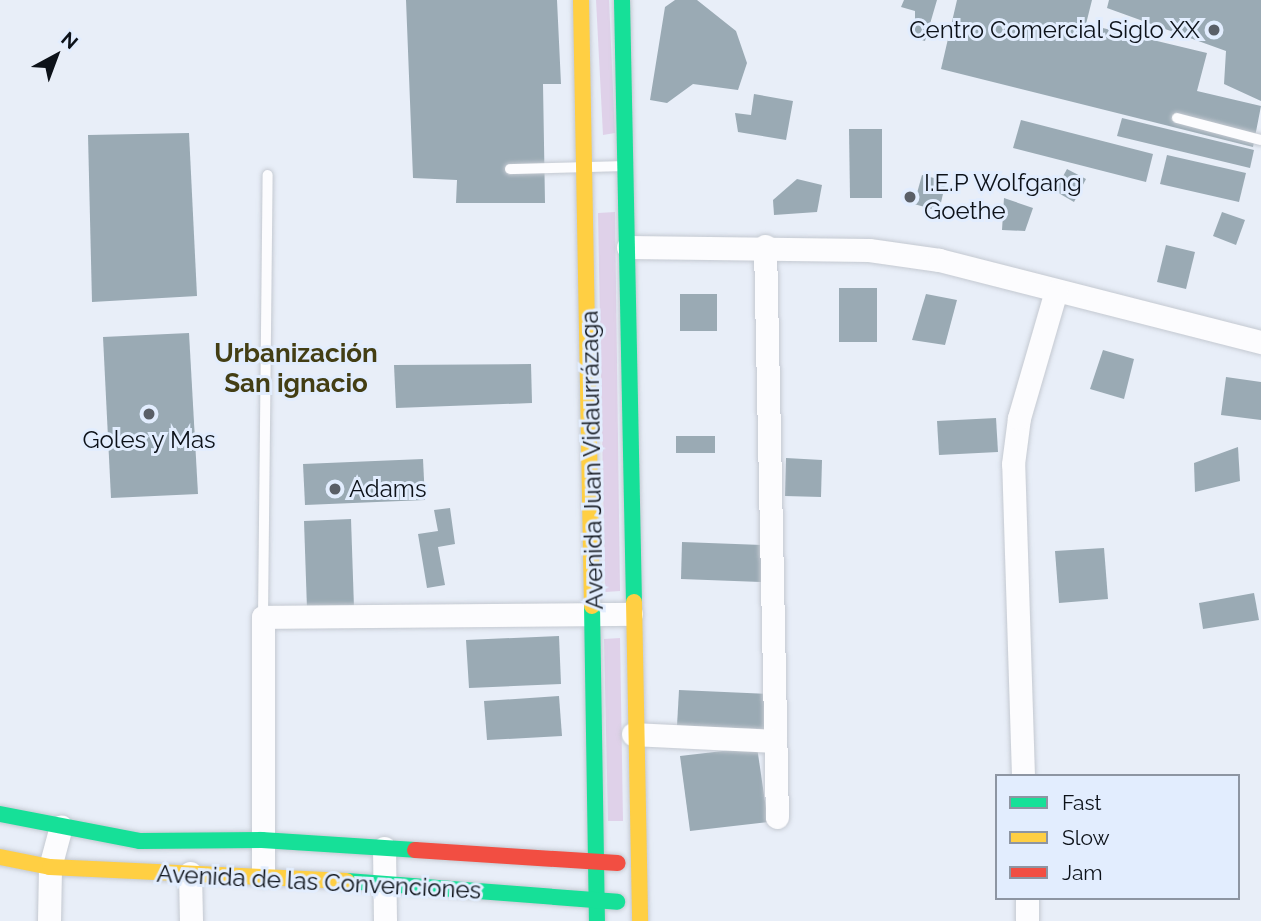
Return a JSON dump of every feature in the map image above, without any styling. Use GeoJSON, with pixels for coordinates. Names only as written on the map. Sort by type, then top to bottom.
{"type":"FeatureCollection","features":[{"type":"Feature","properties":{"kind":"main road","name":"Avenida Juan Vidaurrázaga"},"geometry":{"type":"LineString","coordinates":[[580,0],[588,170],[597,921]]}},
{"type":"Feature","properties":{"kind":"main road","name":"Avenida Juan Vidaurrázaga"},"geometry":{"type":"LineString","coordinates":[[622,0],[627,165],[633,734],[640,921]]}},
{"type":"Feature","properties":{"kind":"main road","name":"Avenida de las Convenciones"},"geometry":{"type":"LineString","coordinates":[[0,814],[140,841],[262,840],[637,864]]}},
{"type":"Feature","properties":{"kind":"main road","name":"Avenida de las Convenciones"},"geometry":{"type":"LineString","coordinates":[[0,857],[50,867],[263,875],[640,903]]}},
{"type":"Feature","properties":{"kind":"street"},"geometry":{"type":"LineString","coordinates":[[628,247],[765,246],[939,260],[1261,342]]}},
{"type":"Feature","properties":{"kind":"street"},"geometry":{"type":"LineString","coordinates":[[765,246],[777,817]]}},
{"type":"Feature","properties":{"kind":"street"},"geometry":{"type":"LineString","coordinates":[[1023,774],[1013,464],[1019,418],[1056,290]]}},
{"type":"Feature","properties":{"kind":"street"},"geometry":{"type":"LineString","coordinates":[[263,875],[263,617],[631,614]]}},
{"type":"Feature","properties":{"kind":"street"},"geometry":{"type":"LineString","coordinates":[[633,734],[775,741]]}},
{"type":"Feature","properties":{"kind":"street"},"geometry":{"type":"LineString","coordinates":[[49,921],[50,867],[61,826]]}},
{"type":"Feature","properties":{"kind":"street"},"geometry":{"type":"LineString","coordinates":[[384,848],[385,921]]}},
{"type":"Feature","properties":{"kind":"street"},"geometry":{"type":"LineString","coordinates":[[190,873],[191,921]]}},
{"type":"Feature","properties":{"kind":"street"},"geometry":{"type":"LineString","coordinates":[[1027,900],[1027,921]]}},
{"type":"Feature","properties":{"kind":"lane"},"geometry":{"type":"LineString","coordinates":[[1177,118],[1261,140]]}},
{"type":"Feature","properties":{"kind":"lane"},"geometry":{"type":"LineString","coordinates":[[510,169],[588,170],[627,165]]}},
{"type":"Feature","properties":{"kind":"lane"},"geometry":{"type":"LineString","coordinates":[[263,617],[268,174]]}},
{"type":"Feature","properties":{"kind":"shaded area"},"geometry":{"type":"Polygon","coordinates":[[[596,0],[609,0],[615,133],[603,135],[596,0]]]}},
{"type":"Feature","properties":{"kind":"shaded area"},"geometry":{"type":"Polygon","coordinates":[[[615,212],[620,591],[605,592],[598,213],[615,212]]]}},
{"type":"Feature","properties":{"kind":"shaded area"},"geometry":{"type":"Polygon","coordinates":[[[620,638],[623,821],[608,821],[604,639],[620,638]]]}},
{"type":"Feature","properties":{"kind":"building"},"geometry":{"type":"Polygon","coordinates":[[[406,0],[557,0],[561,84],[543,84],[545,203],[456,203],[457,180],[413,178],[406,0]]]}},
{"type":"Feature","properties":{"kind":"building"},"geometry":{"type":"Polygon","coordinates":[[[675,0],[697,0],[736,31],[747,63],[738,90],[693,84],[667,103],[650,100],[665,7],[675,0]]]}},
{"type":"Feature","properties":{"kind":"building"},"geometry":{"type":"Polygon","coordinates":[[[904,0],[937,0],[925,41],[915,38],[915,11],[901,7],[904,0]]]}},
{"type":"Feature","properties":{"kind":"building"},"geometry":{"type":"Polygon","coordinates":[[[957,0],[1092,0],[1086,24],[1207,53],[1197,91],[1261,106],[1253,147],[941,69],[957,0]]]}},
{"type":"Feature","properties":{"kind":"building","name":"Centro Comercial Siglo XX"},"geometry":{"type":"Polygon","coordinates":[[[1109,0],[1261,0],[1261,101],[1224,84],[1226,51],[1107,8],[1109,0]]]}},
{"type":"Feature","properties":{"kind":"building"},"geometry":{"type":"Polygon","coordinates":[[[754,94],[793,101],[786,140],[738,132],[735,113],[751,115],[754,94]]]}},
{"type":"Feature","properties":{"kind":"building"},"geometry":{"type":"Polygon","coordinates":[[[1122,118],[1254,150],[1250,168],[1117,136],[1122,118]]]}},
{"type":"Feature","properties":{"kind":"building"},"geometry":{"type":"Polygon","coordinates":[[[1021,120],[1153,154],[1146,182],[1013,148],[1021,120]]]}},
{"type":"Feature","properties":{"kind":"building"},"geometry":{"type":"Polygon","coordinates":[[[849,129],[882,129],[882,198],[850,198],[849,129]]]}},
{"type":"Feature","properties":{"kind":"building"},"geometry":{"type":"Polygon","coordinates":[[[189,133],[197,296],[92,302],[88,135],[189,133]]]}},
{"type":"Feature","properties":{"kind":"building"},"geometry":{"type":"Polygon","coordinates":[[[1167,155],[1246,173],[1239,202],[1160,184],[1167,155]]]}},
{"type":"Feature","properties":{"kind":"building"},"geometry":{"type":"Polygon","coordinates":[[[1067,169],[1086,179],[1074,202],[1055,191],[1067,169]]]}},
{"type":"Feature","properties":{"kind":"building"},"geometry":{"type":"Polygon","coordinates":[[[922,175],[946,181],[939,211],[914,204],[922,175]]]}},
{"type":"Feature","properties":{"kind":"building"},"geometry":{"type":"Polygon","coordinates":[[[797,179],[822,185],[817,212],[774,215],[773,200],[797,179]]]}},
{"type":"Feature","properties":{"kind":"building"},"geometry":{"type":"Polygon","coordinates":[[[1004,198],[1033,208],[1025,231],[1002,230],[1004,198]]]}},
{"type":"Feature","properties":{"kind":"building"},"geometry":{"type":"Polygon","coordinates":[[[1222,212],[1245,220],[1236,245],[1213,236],[1222,212]]]}},
{"type":"Feature","properties":{"kind":"building"},"geometry":{"type":"Polygon","coordinates":[[[1166,245],[1195,252],[1186,289],[1157,282],[1166,245]]]}},
{"type":"Feature","properties":{"kind":"building"},"geometry":{"type":"Polygon","coordinates":[[[839,288],[877,288],[877,342],[839,342],[839,288]]]}},
{"type":"Feature","properties":{"kind":"building"},"geometry":{"type":"Polygon","coordinates":[[[680,294],[717,294],[717,331],[680,331],[680,294]]]}},
{"type":"Feature","properties":{"kind":"building"},"geometry":{"type":"Polygon","coordinates":[[[926,294],[957,300],[945,345],[912,340],[926,294]]]}},
{"type":"Feature","properties":{"kind":"building"},"geometry":{"type":"Polygon","coordinates":[[[189,333],[198,494],[111,498],[103,337],[189,333]]]}},
{"type":"Feature","properties":{"kind":"building"},"geometry":{"type":"Polygon","coordinates":[[[1103,350],[1134,359],[1124,399],[1090,389],[1103,350]]]}},
{"type":"Feature","properties":{"kind":"building"},"geometry":{"type":"Polygon","coordinates":[[[531,364],[532,403],[396,408],[394,365],[531,364]]]}},
{"type":"Feature","properties":{"kind":"building"},"geometry":{"type":"Polygon","coordinates":[[[1226,377],[1261,382],[1261,420],[1221,415],[1226,377]]]}},
{"type":"Feature","properties":{"kind":"building"},"geometry":{"type":"Polygon","coordinates":[[[996,418],[998,452],[939,455],[937,421],[996,418]]]}},
{"type":"Feature","properties":{"kind":"building"},"geometry":{"type":"Polygon","coordinates":[[[676,436],[715,436],[715,453],[676,453],[676,436]]]}},
{"type":"Feature","properties":{"kind":"building"},"geometry":{"type":"Polygon","coordinates":[[[1238,447],[1240,481],[1195,492],[1194,463],[1238,447]]]}},
{"type":"Feature","properties":{"kind":"building"},"geometry":{"type":"Polygon","coordinates":[[[786,458],[822,460],[821,497],[785,496],[786,458]]]}},
{"type":"Feature","properties":{"kind":"building"},"geometry":{"type":"Polygon","coordinates":[[[423,459],[425,500],[305,505],[303,464],[423,459]]]}},
{"type":"Feature","properties":{"kind":"building"},"geometry":{"type":"Polygon","coordinates":[[[450,508],[455,544],[438,547],[445,585],[427,588],[418,534],[438,531],[434,510],[450,508]]]}},
{"type":"Feature","properties":{"kind":"building"},"geometry":{"type":"Polygon","coordinates":[[[351,519],[354,608],[307,609],[304,521],[351,519]]]}},
{"type":"Feature","properties":{"kind":"building"},"geometry":{"type":"Polygon","coordinates":[[[682,542],[762,545],[761,582],[681,579],[682,542]]]}},
{"type":"Feature","properties":{"kind":"building"},"geometry":{"type":"Polygon","coordinates":[[[1104,548],[1108,599],[1059,603],[1055,551],[1104,548]]]}},
{"type":"Feature","properties":{"kind":"building"},"geometry":{"type":"Polygon","coordinates":[[[1254,593],[1259,620],[1203,629],[1199,603],[1254,593]]]}},
{"type":"Feature","properties":{"kind":"building"},"geometry":{"type":"Polygon","coordinates":[[[559,636],[561,684],[469,688],[466,640],[559,636]]]}},
{"type":"Feature","properties":{"kind":"building"},"geometry":{"type":"Polygon","coordinates":[[[679,690],[768,694],[767,729],[677,726],[679,690]]]}},
{"type":"Feature","properties":{"kind":"building"},"geometry":{"type":"Polygon","coordinates":[[[559,696],[562,736],[487,740],[484,701],[559,696]]]}},
{"type":"Feature","properties":{"kind":"building"},"geometry":{"type":"Polygon","coordinates":[[[757,747],[768,822],[690,831],[680,756],[757,747]]]}},
{"type":"Feature","properties":{"kind":"traffic: fast"},"geometry":{"type":"LineString","coordinates":[[622,0],[634,602]]}},
{"type":"Feature","properties":{"kind":"traffic: fast"},"geometry":{"type":"LineString","coordinates":[[592,606],[597,921]]}},
{"type":"Feature","properties":{"kind":"traffic: fast"},"geometry":{"type":"LineString","coordinates":[[0,814],[140,841],[262,840],[415,850]]}},
{"type":"Feature","properties":{"kind":"traffic: fast"},"geometry":{"type":"LineString","coordinates":[[347,881],[617,902]]}},
{"type":"Feature","properties":{"kind":"traffic: slow"},"geometry":{"type":"LineString","coordinates":[[581,0],[592,606]]}},
{"type":"Feature","properties":{"kind":"traffic: slow"},"geometry":{"type":"LineString","coordinates":[[634,602],[640,921]]}},
{"type":"Feature","properties":{"kind":"traffic: slow"},"geometry":{"type":"LineString","coordinates":[[0,857],[50,867],[347,881]]}},
{"type":"Feature","properties":{"kind":"traffic: jam"},"geometry":{"type":"LineString","coordinates":[[415,850],[618,863]]}},
{"type":"Feature","properties":{"kind":"place","name":"Centro Comercial Siglo XX"},"geometry":{"type":"Point","coordinates":[1214,30]}},
{"type":"Feature","properties":{"kind":"place","name":"I.E.P Wolfgang Goethe"},"geometry":{"type":"Point","coordinates":[910,197]}},
{"type":"Feature","properties":{"kind":"place","name":"Goles y Mas"},"geometry":{"type":"Point","coordinates":[149,414]}},
{"type":"Feature","properties":{"kind":"place","name":"Adams"},"geometry":{"type":"Point","coordinates":[335,489]}},
{"type":"Feature","properties":{"kind":"district","name":"Urbanización San ignacio"},"geometry":{"type":"Point","coordinates":[296,369]}}]}
